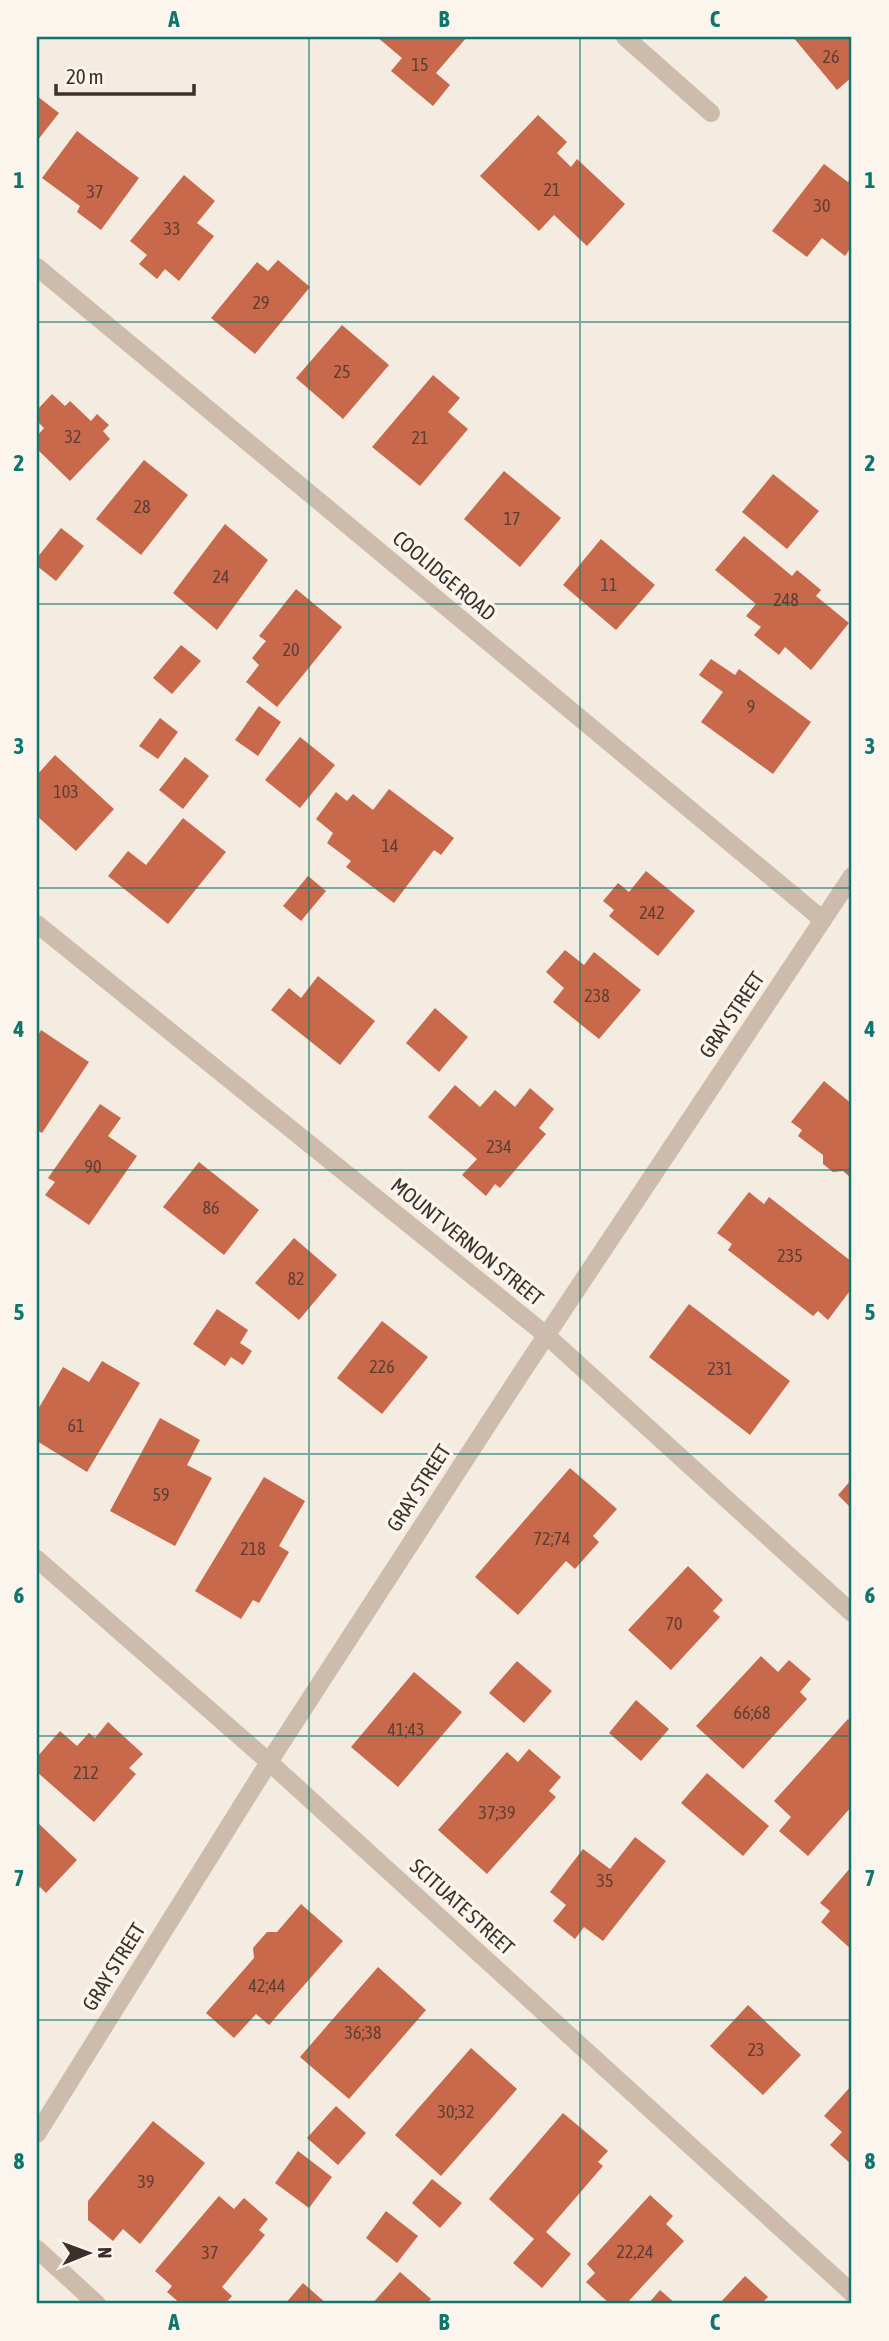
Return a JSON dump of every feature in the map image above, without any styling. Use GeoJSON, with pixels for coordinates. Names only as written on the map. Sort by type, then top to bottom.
{"type":"FeatureCollection","features":[{"type":"Feature","properties":{"kind":"street"},"geometry":{"type":"LineString","coordinates":[[625,37],[711,113]]}},
{"type":"Feature","properties":{"kind":"street","name":"COOLIDGE ROAD"},"geometry":{"type":"LineString","coordinates":[[37,267],[823,920]]}},
{"type":"Feature","properties":{"kind":"street","name":"GRAY STREET"},"geometry":{"type":"LineString","coordinates":[[37,2134],[269,1762],[546,1335],[852,876]]}},
{"type":"Feature","properties":{"kind":"street","name":"MOUNT VERNON STREET"},"geometry":{"type":"LineString","coordinates":[[37,925],[546,1335],[852,1613]]}},
{"type":"Feature","properties":{"kind":"street","name":"SCITUATE STREET"},"geometry":{"type":"LineString","coordinates":[[37,1559],[269,1762],[852,2293]]}},
{"type":"Feature","properties":{"kind":"street"},"geometry":{"type":"LineString","coordinates":[[37,2249],[97,2304]]}},
{"type":"Feature","properties":{"kind":"building"},"geometry":{"type":"Polygon","coordinates":[[[377,37],[467,37],[436,73],[450,85],[433,106],[391,71],[402,58],[377,37]]]}},
{"type":"Feature","properties":{"kind":"building"},"geometry":{"type":"Polygon","coordinates":[[[793,37],[852,37],[852,77],[837,90],[793,37]]]}},
{"type":"Feature","properties":{"kind":"building"},"geometry":{"type":"Polygon","coordinates":[[[37,96],[59,113],[37,141],[37,96]]]}},
{"type":"Feature","properties":{"kind":"building"},"geometry":{"type":"Polygon","coordinates":[[[538,115],[567,142],[557,153],[571,167],[577,159],[625,204],[587,246],[554,215],[539,231],[480,176],[538,115]]]}},
{"type":"Feature","properties":{"kind":"building"},"geometry":{"type":"Polygon","coordinates":[[[77,131],[139,178],[101,230],[77,212],[80,206],[42,178],[77,131]]]}},
{"type":"Feature","properties":{"kind":"building"},"geometry":{"type":"Polygon","coordinates":[[[824,164],[848,182],[852,177],[852,246],[845,256],[822,238],[807,257],[772,231],[824,164]]]}},
{"type":"Feature","properties":{"kind":"building"},"geometry":{"type":"Polygon","coordinates":[[[184,175],[215,201],[197,223],[214,236],[179,281],[165,269],[157,279],[139,264],[147,255],[130,241],[184,175]]]}},
{"type":"Feature","properties":{"kind":"building"},"geometry":{"type":"Polygon","coordinates":[[[278,260],[310,287],[255,354],[211,318],[257,262],[268,271],[278,260]]]}},
{"type":"Feature","properties":{"kind":"building"},"geometry":{"type":"Polygon","coordinates":[[[342,325],[389,365],[343,419],[296,378],[342,325]]]}},
{"type":"Feature","properties":{"kind":"building"},"geometry":{"type":"Polygon","coordinates":[[[433,375],[460,398],[448,412],[468,429],[420,486],[372,447],[433,375]]]}},
{"type":"Feature","properties":{"kind":"building"},"geometry":{"type":"Polygon","coordinates":[[[52,394],[65,406],[70,401],[91,421],[97,414],[109,425],[103,431],[110,439],[70,481],[37,449],[37,436],[44,428],[37,421],[37,410],[52,394]]]}},
{"type":"Feature","properties":{"kind":"building"},"geometry":{"type":"Polygon","coordinates":[[[144,460],[188,495],[141,555],[96,519],[144,460]]]}},
{"type":"Feature","properties":{"kind":"building"},"geometry":{"type":"Polygon","coordinates":[[[504,471],[561,518],[520,567],[464,519],[504,471]]]}},
{"type":"Feature","properties":{"kind":"building"},"geometry":{"type":"Polygon","coordinates":[[[773,474],[819,511],[787,549],[742,512],[773,474]]]}},
{"type":"Feature","properties":{"kind":"building"},"geometry":{"type":"Polygon","coordinates":[[[225,524],[268,560],[217,630],[173,593],[225,524]]]}},
{"type":"Feature","properties":{"kind":"building"},"geometry":{"type":"Polygon","coordinates":[[[61,528],[84,546],[56,581],[37,566],[37,558],[61,528]]]}},
{"type":"Feature","properties":{"kind":"building"},"geometry":{"type":"Polygon","coordinates":[[[744,536],[792,576],[797,570],[821,590],[816,596],[849,623],[811,670],[785,647],[779,655],[754,635],[761,627],[746,616],[756,604],[715,570],[744,536]]]}},
{"type":"Feature","properties":{"kind":"building"},"geometry":{"type":"Polygon","coordinates":[[[601,539],[655,585],[616,630],[563,585],[601,539]]]}},
{"type":"Feature","properties":{"kind":"building"},"geometry":{"type":"Polygon","coordinates":[[[296,589],[342,627],[277,707],[246,682],[259,665],[252,658],[266,641],[259,636],[296,589]]]}},
{"type":"Feature","properties":{"kind":"building"},"geometry":{"type":"Polygon","coordinates":[[[181,645],[201,661],[172,694],[153,678],[181,645]]]}},
{"type":"Feature","properties":{"kind":"building"},"geometry":{"type":"Polygon","coordinates":[[[711,659],[735,675],[739,669],[811,722],[773,774],[701,722],[723,692],[699,675],[711,659]]]}},
{"type":"Feature","properties":{"kind":"building"},"geometry":{"type":"Polygon","coordinates":[[[259,706],[281,722],[258,756],[235,740],[259,706]]]}},
{"type":"Feature","properties":{"kind":"building"},"geometry":{"type":"Polygon","coordinates":[[[160,718],[178,732],[158,759],[139,746],[160,718]]]}},
{"type":"Feature","properties":{"kind":"building"},"geometry":{"type":"Polygon","coordinates":[[[300,737],[335,765],[300,808],[265,780],[300,737]]]}},
{"type":"Feature","properties":{"kind":"building"},"geometry":{"type":"Polygon","coordinates":[[[55,755],[114,809],[76,851],[37,816],[37,775],[55,755]]]}},
{"type":"Feature","properties":{"kind":"building"},"geometry":{"type":"Polygon","coordinates":[[[185,757],[209,776],[183,809],[159,790],[185,757]]]}},
{"type":"Feature","properties":{"kind":"building"},"geometry":{"type":"Polygon","coordinates":[[[389,789],[454,838],[441,855],[434,850],[394,903],[346,867],[351,861],[327,843],[333,833],[316,819],[336,792],[347,801],[353,794],[373,810],[389,789]]]}},
{"type":"Feature","properties":{"kind":"building"},"geometry":{"type":"Polygon","coordinates":[[[183,818],[226,852],[168,924],[108,876],[128,851],[146,865],[183,818]]]}},
{"type":"Feature","properties":{"kind":"building"},"geometry":{"type":"Polygon","coordinates":[[[646,871],[695,911],[658,956],[609,916],[614,910],[603,901],[618,883],[629,892],[646,871]]]}},
{"type":"Feature","properties":{"kind":"building"},"geometry":{"type":"Polygon","coordinates":[[[308,876],[326,891],[301,921],[283,906],[308,876]]]}},
{"type":"Feature","properties":{"kind":"building"},"geometry":{"type":"Polygon","coordinates":[[[565,950],[584,965],[594,952],[641,990],[599,1039],[553,1002],[564,988],[546,972],[565,950]]]}},
{"type":"Feature","properties":{"kind":"building"},"geometry":{"type":"Polygon","coordinates":[[[318,976],[375,1021],[340,1065],[271,1010],[289,988],[301,998],[318,976]]]}},
{"type":"Feature","properties":{"kind":"building"},"geometry":{"type":"Polygon","coordinates":[[[435,1008],[468,1037],[439,1072],[406,1043],[435,1008]]]}},
{"type":"Feature","properties":{"kind":"building"},"geometry":{"type":"Polygon","coordinates":[[[41,1030],[89,1062],[42,1133],[37,1130],[37,1037],[41,1030]]]}},
{"type":"Feature","properties":{"kind":"building"},"geometry":{"type":"Polygon","coordinates":[[[824,1081],[852,1104],[852,1179],[843,1171],[833,1172],[823,1164],[823,1155],[798,1136],[802,1130],[791,1122],[824,1081]]]}},
{"type":"Feature","properties":{"kind":"building"},"geometry":{"type":"Polygon","coordinates":[[[455,1085],[480,1107],[495,1090],[515,1107],[530,1088],[554,1109],[539,1128],[546,1134],[500,1188],[495,1184],[486,1196],[462,1175],[477,1159],[428,1117],[455,1085]]]}},
{"type":"Feature","properties":{"kind":"building"},"geometry":{"type":"Polygon","coordinates":[[[100,1104],[121,1118],[108,1136],[137,1156],[89,1225],[45,1195],[55,1182],[48,1178],[100,1104]]]}},
{"type":"Feature","properties":{"kind":"building"},"geometry":{"type":"Polygon","coordinates":[[[199,1162],[259,1210],[224,1255],[163,1207],[199,1162]]]}},
{"type":"Feature","properties":{"kind":"building"},"geometry":{"type":"Polygon","coordinates":[[[749,1192],[764,1204],[769,1197],[852,1262],[852,1288],[828,1320],[818,1311],[813,1316],[728,1250],[732,1244],[717,1233],[749,1192]]]}},
{"type":"Feature","properties":{"kind":"building"},"geometry":{"type":"Polygon","coordinates":[[[294,1238],[337,1275],[299,1320],[255,1283],[294,1238]]]}},
{"type":"Feature","properties":{"kind":"building"},"geometry":{"type":"Polygon","coordinates":[[[689,1304],[790,1381],[750,1435],[649,1357],[689,1304]]]}},
{"type":"Feature","properties":{"kind":"building"},"geometry":{"type":"Polygon","coordinates":[[[217,1309],[248,1330],[240,1343],[252,1351],[243,1365],[231,1357],[225,1366],[193,1344],[217,1309]]]}},
{"type":"Feature","properties":{"kind":"building"},"geometry":{"type":"Polygon","coordinates":[[[382,1321],[428,1357],[382,1414],[337,1378],[382,1321]]]}},
{"type":"Feature","properties":{"kind":"building"},"geometry":{"type":"Polygon","coordinates":[[[102,1361],[140,1383],[87,1472],[37,1441],[37,1411],[63,1367],[89,1382],[102,1361]]]}},
{"type":"Feature","properties":{"kind":"building"},"geometry":{"type":"Polygon","coordinates":[[[160,1418],[200,1440],[187,1465],[212,1478],[175,1546],[110,1511],[160,1418]]]}},
{"type":"Feature","properties":{"kind":"building"},"geometry":{"type":"Polygon","coordinates":[[[570,1468],[617,1509],[593,1536],[599,1542],[575,1569],[566,1561],[518,1615],[475,1577],[570,1468]]]}},
{"type":"Feature","properties":{"kind":"building"},"geometry":{"type":"Polygon","coordinates":[[[264,1477],[305,1501],[279,1546],[289,1552],[259,1603],[253,1600],[241,1619],[195,1591],[264,1477]]]}},
{"type":"Feature","properties":{"kind":"building"},"geometry":{"type":"Polygon","coordinates":[[[852,1479],[852,1509],[838,1495],[852,1479]]]}},
{"type":"Feature","properties":{"kind":"building"},"geometry":{"type":"Polygon","coordinates":[[[688,1566],[723,1600],[713,1611],[720,1617],[671,1670],[628,1630],[688,1566]]]}},
{"type":"Feature","properties":{"kind":"building"},"geometry":{"type":"Polygon","coordinates":[[[761,1656],[778,1672],[789,1660],[811,1679],[800,1692],[807,1699],[743,1769],[696,1726],[761,1656]]]}},
{"type":"Feature","properties":{"kind":"building"},"geometry":{"type":"Polygon","coordinates":[[[517,1661],[552,1691],[524,1723],[489,1693],[517,1661]]]}},
{"type":"Feature","properties":{"kind":"building"},"geometry":{"type":"Polygon","coordinates":[[[414,1672],[462,1712],[398,1787],[351,1747],[414,1672]]]}},
{"type":"Feature","properties":{"kind":"building"},"geometry":{"type":"Polygon","coordinates":[[[636,1700],[669,1729],[641,1761],[609,1733],[636,1700]]]}},
{"type":"Feature","properties":{"kind":"building"},"geometry":{"type":"Polygon","coordinates":[[[848,1719],[852,1723],[852,1806],[808,1856],[779,1831],[791,1817],[774,1801],[848,1719]]]}},
{"type":"Feature","properties":{"kind":"building"},"geometry":{"type":"Polygon","coordinates":[[[108,1722],[143,1754],[129,1768],[136,1774],[94,1822],[37,1772],[37,1757],[60,1731],[77,1746],[89,1733],[95,1738],[108,1722]]]}},
{"type":"Feature","properties":{"kind":"building"},"geometry":{"type":"Polygon","coordinates":[[[529,1749],[561,1777],[549,1791],[556,1797],[487,1874],[438,1830],[507,1752],[518,1762],[529,1749]]]}},
{"type":"Feature","properties":{"kind":"building"},"geometry":{"type":"Polygon","coordinates":[[[707,1773],[769,1826],[743,1856],[681,1803],[707,1773]]]}},
{"type":"Feature","properties":{"kind":"building"},"geometry":{"type":"Polygon","coordinates":[[[37,1822],[77,1860],[46,1893],[40,1887],[37,1890],[37,1822]]]}},
{"type":"Feature","properties":{"kind":"building"},"geometry":{"type":"Polygon","coordinates":[[[635,1837],[666,1861],[603,1941],[584,1927],[575,1939],[553,1921],[566,1905],[550,1892],[583,1849],[610,1869],[635,1837]]]}},
{"type":"Feature","properties":{"kind":"building"},"geometry":{"type":"Polygon","coordinates":[[[852,1866],[852,1950],[821,1922],[830,1911],[820,1903],[852,1866]]]}},
{"type":"Feature","properties":{"kind":"building"},"geometry":{"type":"Polygon","coordinates":[[[301,1904],[343,1941],[269,2025],[256,2014],[234,2038],[206,2013],[254,1958],[253,1948],[267,1932],[277,1932],[301,1904]]]}},
{"type":"Feature","properties":{"kind":"building"},"geometry":{"type":"Polygon","coordinates":[[[378,1967],[426,2010],[349,2099],[300,2057],[378,1967]]]}},
{"type":"Feature","properties":{"kind":"building"},"geometry":{"type":"Polygon","coordinates":[[[748,2005],[801,2055],[763,2095],[710,2046],[748,2005]]]}},
{"type":"Feature","properties":{"kind":"building"},"geometry":{"type":"Polygon","coordinates":[[[471,2048],[517,2089],[441,2176],[395,2135],[471,2048]]]}},
{"type":"Feature","properties":{"kind":"building"},"geometry":{"type":"Polygon","coordinates":[[[852,2085],[852,2165],[830,2145],[842,2132],[824,2116],[852,2085]]]}},
{"type":"Feature","properties":{"kind":"building"},"geometry":{"type":"Polygon","coordinates":[[[336,2106],[366,2133],[338,2165],[307,2138],[336,2106]]]}},
{"type":"Feature","properties":{"kind":"building"},"geometry":{"type":"Polygon","coordinates":[[[563,2113],[608,2151],[598,2162],[603,2166],[546,2232],[571,2254],[542,2288],[513,2263],[534,2239],[489,2199],[563,2113]]]}},
{"type":"Feature","properties":{"kind":"building"},"geometry":{"type":"Polygon","coordinates":[[[153,2121],[205,2163],[140,2244],[123,2229],[113,2241],[88,2220],[88,2201],[153,2121]]]}},
{"type":"Feature","properties":{"kind":"building"},"geometry":{"type":"Polygon","coordinates":[[[298,2151],[332,2177],[309,2208],[275,2183],[298,2151]]]}},
{"type":"Feature","properties":{"kind":"building"},"geometry":{"type":"Polygon","coordinates":[[[432,2179],[462,2203],[440,2228],[412,2203],[432,2179]]]}},
{"type":"Feature","properties":{"kind":"building"},"geometry":{"type":"Polygon","coordinates":[[[650,2195],[673,2216],[666,2224],[684,2241],[626,2304],[610,2304],[586,2282],[595,2273],[587,2264],[650,2195]]]}},
{"type":"Feature","properties":{"kind":"building"},"geometry":{"type":"Polygon","coordinates":[[[219,2196],[234,2209],[244,2198],[268,2219],[259,2230],[265,2235],[222,2287],[232,2296],[225,2304],[181,2304],[167,2292],[172,2286],[155,2271],[219,2196]]]}},
{"type":"Feature","properties":{"kind":"building"},"geometry":{"type":"Polygon","coordinates":[[[386,2211],[418,2236],[397,2263],[366,2238],[386,2211]]]}},
{"type":"Feature","properties":{"kind":"building"},"geometry":{"type":"Polygon","coordinates":[[[400,2272],[431,2299],[426,2304],[372,2304],[400,2272]]]}},
{"type":"Feature","properties":{"kind":"building"},"geometry":{"type":"Polygon","coordinates":[[[745,2276],[768,2297],[761,2304],[719,2304],[745,2276]]]}},
{"type":"Feature","properties":{"kind":"building"},"geometry":{"type":"Polygon","coordinates":[[[303,2283],[327,2304],[285,2304],[303,2283]]]}},
{"type":"Feature","properties":{"kind":"building"},"geometry":{"type":"Polygon","coordinates":[[[660,2290],[676,2304],[648,2304],[660,2290]]]}}]}
